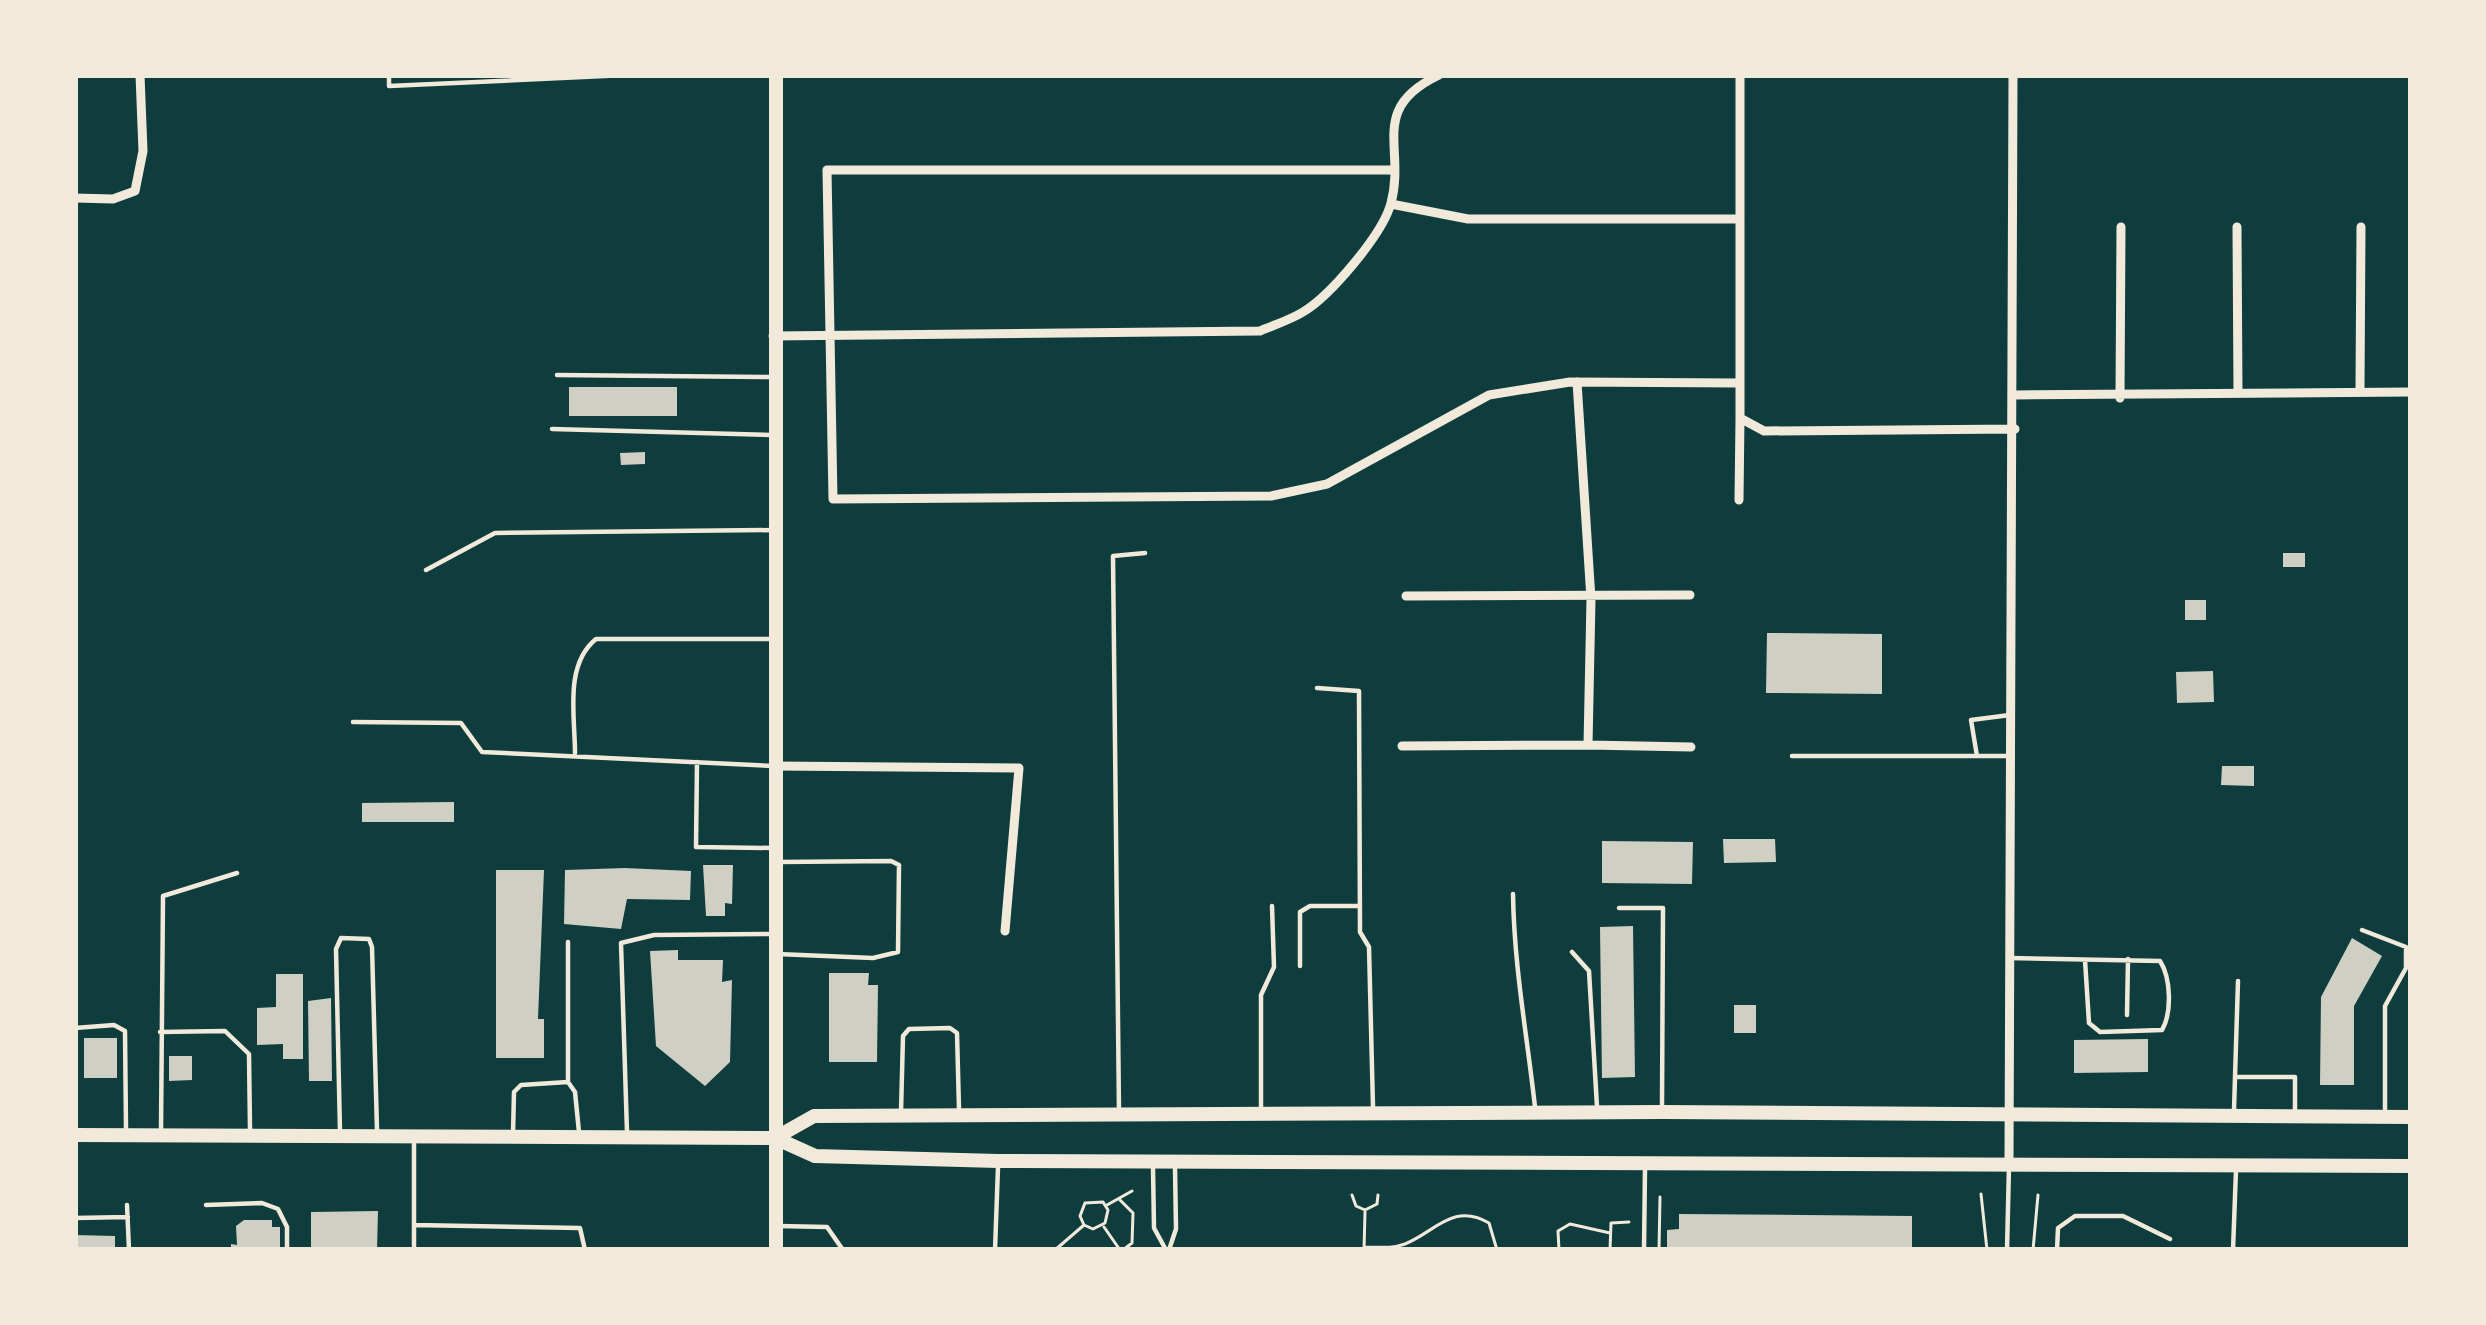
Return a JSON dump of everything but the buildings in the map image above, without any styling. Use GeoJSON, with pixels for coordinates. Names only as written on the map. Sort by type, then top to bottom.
{"type":"FeatureCollection","features":[{"type":"Feature","properties":{"kind":"main road"},"geometry":{"type":"LineString","coordinates":[[776,75],[772,376],[776,1250]]}},
{"type":"Feature","properties":{"kind":"main road"},"geometry":{"type":"LineString","coordinates":[[775,1138],[814,1116],[1662,1112],[2411,1118]]}},
{"type":"Feature","properties":{"kind":"main road"},"geometry":{"type":"LineString","coordinates":[[75,1135],[775,1138],[815,1156],[998,1161],[2411,1166]]}},
{"type":"Feature","properties":{"kind":"street"},"geometry":{"type":"LineString","coordinates":[[75,198],[112,199],[135,191],[143,151],[140,75]]}},
{"type":"Feature","properties":{"kind":"street"},"geometry":{"type":"LineString","coordinates":[[773,335],[1260,331],[1306,311],[1353,265],[1391,204],[1391,126],[1414,87],[1439,75]]}},
{"type":"Feature","properties":{"kind":"street"},"geometry":{"type":"LineString","coordinates":[[1739,500],[1740,75]]}},
{"type":"Feature","properties":{"kind":"street"},"geometry":{"type":"LineString","coordinates":[[2009,1162],[2013,75]]}},
{"type":"Feature","properties":{"kind":"street"},"geometry":{"type":"LineString","coordinates":[[1391,170],[827,170],[833,499],[1271,496],[1327,484],[1489,395],[1577,382],[1740,383]]}},
{"type":"Feature","properties":{"kind":"street"},"geometry":{"type":"LineString","coordinates":[[1391,204],[1468,219],[1740,219]]}},
{"type":"Feature","properties":{"kind":"street"},"geometry":{"type":"LineString","coordinates":[[2120,226],[2120,398]]}},
{"type":"Feature","properties":{"kind":"street"},"geometry":{"type":"LineString","coordinates":[[2237,226],[2238,393]]}},
{"type":"Feature","properties":{"kind":"street"},"geometry":{"type":"LineString","coordinates":[[2360,390],[2361,226]]}},
{"type":"Feature","properties":{"kind":"street"},"geometry":{"type":"LineString","coordinates":[[1577,382],[1590,594],[1588,745]]}},
{"type":"Feature","properties":{"kind":"street"},"geometry":{"type":"LineString","coordinates":[[2015,395],[2120,398],[2411,392]]}},
{"type":"Feature","properties":{"kind":"street"},"geometry":{"type":"LineString","coordinates":[[1740,418],[1764,431],[2015,429]]}},
{"type":"Feature","properties":{"kind":"street"},"geometry":{"type":"LineString","coordinates":[[1406,596],[1690,595]]}},
{"type":"Feature","properties":{"kind":"street"},"geometry":{"type":"LineString","coordinates":[[1402,746],[1691,747]]}},
{"type":"Feature","properties":{"kind":"street"},"geometry":{"type":"LineString","coordinates":[[774,766],[1018,768],[1005,931]]}},
{"type":"Feature","properties":{"kind":"lane"},"geometry":{"type":"LineString","coordinates":[[389,75],[389,86],[459,79],[626,75]]}},
{"type":"Feature","properties":{"kind":"lane"},"geometry":{"type":"LineString","coordinates":[[557,375],[772,376]]}},
{"type":"Feature","properties":{"kind":"lane"},"geometry":{"type":"LineString","coordinates":[[552,429],[772,435]]}},
{"type":"Feature","properties":{"kind":"lane"},"geometry":{"type":"LineString","coordinates":[[426,570],[496,532],[775,530]]}},
{"type":"Feature","properties":{"kind":"lane"},"geometry":{"type":"LineString","coordinates":[[1119,1113],[1113,556],[1145,554]]}},
{"type":"Feature","properties":{"kind":"lane"},"geometry":{"type":"LineString","coordinates":[[575,754],[575,668],[596,639],[774,639]]}},
{"type":"Feature","properties":{"kind":"lane"},"geometry":{"type":"LineString","coordinates":[[1317,688],[1359,691],[1360,932],[1369,947],[1373,1113]]}},
{"type":"Feature","properties":{"kind":"lane"},"geometry":{"type":"LineString","coordinates":[[1977,756],[1971,720],[2010,715]]}},
{"type":"Feature","properties":{"kind":"lane"},"geometry":{"type":"LineString","coordinates":[[353,722],[461,723],[482,752],[774,766]]}},
{"type":"Feature","properties":{"kind":"lane"},"geometry":{"type":"LineString","coordinates":[[1792,756],[2009,756]]}},
{"type":"Feature","properties":{"kind":"lane"},"geometry":{"type":"LineString","coordinates":[[697,761],[696,847],[891,861],[899,866],[898,952],[891,957],[774,954]]}},
{"type":"Feature","properties":{"kind":"lane"},"geometry":{"type":"LineString","coordinates":[[161,1136],[163,896],[237,873]]}},
{"type":"Feature","properties":{"kind":"lane"},"geometry":{"type":"LineString","coordinates":[[1513,894],[1514,970],[1524,999],[1536,1113]]}},
{"type":"Feature","properties":{"kind":"lane"},"geometry":{"type":"LineString","coordinates":[[1261,1113],[1261,995],[1274,967],[1272,906]]}},
{"type":"Feature","properties":{"kind":"lane"},"geometry":{"type":"LineString","coordinates":[[1300,966],[1300,911],[1310,906],[1360,906]]}},
{"type":"Feature","properties":{"kind":"lane"},"geometry":{"type":"LineString","coordinates":[[1619,908],[1663,908],[1662,1112]]}},
{"type":"Feature","properties":{"kind":"lane"},"geometry":{"type":"LineString","coordinates":[[2362,930],[2406,947],[2406,968],[2386,1006],[2385,1117]]}},
{"type":"Feature","properties":{"kind":"lane"},"geometry":{"type":"LineString","coordinates":[[628,1137],[621,943],[654,935],[775,934]]}},
{"type":"Feature","properties":{"kind":"lane"},"geometry":{"type":"LineString","coordinates":[[340,1136],[336,949],[341,938],[369,939],[372,947],[377,1136]]}},
{"type":"Feature","properties":{"kind":"lane"},"geometry":{"type":"LineString","coordinates":[[568,942],[568,1082],[575,1092],[580,1137]]}},
{"type":"Feature","properties":{"kind":"lane"},"geometry":{"type":"LineString","coordinates":[[1572,952],[1589,971],[1597,1112]]}},
{"type":"Feature","properties":{"kind":"lane"},"geometry":{"type":"LineString","coordinates":[[2009,958],[2128,959],[2160,962],[2167,971],[2168,1019],[2162,1030],[2100,1032],[2086,1011],[2085,960]]}},
{"type":"Feature","properties":{"kind":"lane"},"geometry":{"type":"LineString","coordinates":[[2127,1015],[2128,959]]}},
{"type":"Feature","properties":{"kind":"lane"},"geometry":{"type":"LineString","coordinates":[[2234,1115],[2238,981]]}},
{"type":"Feature","properties":{"kind":"lane"},"geometry":{"type":"LineString","coordinates":[[75,1028],[114,1024],[125,1031],[126,1135]]}},
{"type":"Feature","properties":{"kind":"lane"},"geometry":{"type":"LineString","coordinates":[[901,1116],[903,1036],[909,1029],[956,1034],[958,1115]]}},
{"type":"Feature","properties":{"kind":"lane"},"geometry":{"type":"LineString","coordinates":[[159,1032],[225,1031],[249,1054],[250,1136]]}},
{"type":"Feature","properties":{"kind":"lane"},"geometry":{"type":"LineString","coordinates":[[2235,1077],[2295,1077],[2295,1116]]}},
{"type":"Feature","properties":{"kind":"lane"},"geometry":{"type":"LineString","coordinates":[[513,1137],[514,1093],[521,1084],[568,1082]]}},
{"type":"Feature","properties":{"kind":"lane"},"geometry":{"type":"LineString","coordinates":[[414,1250],[415,1136]]}},
{"type":"Feature","properties":{"kind":"lane"},"geometry":{"type":"LineString","coordinates":[[995,1250],[998,1161]]}},
{"type":"Feature","properties":{"kind":"lane"},"geometry":{"type":"LineString","coordinates":[[1153,1161],[1154,1228],[1168,1250]]}},
{"type":"Feature","properties":{"kind":"lane"},"geometry":{"type":"LineString","coordinates":[[1168,1250],[1176,1229],[1175,1161]]}},
{"type":"Feature","properties":{"kind":"lane"},"geometry":{"type":"LineString","coordinates":[[1644,1250],[1645,1162]]}},
{"type":"Feature","properties":{"kind":"lane"},"geometry":{"type":"LineString","coordinates":[[2007,1250],[2009,1162]]}},
{"type":"Feature","properties":{"kind":"lane"},"geometry":{"type":"LineString","coordinates":[[2234,1250],[2236,1164]]}},
{"type":"Feature","properties":{"kind":"lane"},"geometry":{"type":"LineString","coordinates":[[206,1205],[262,1203],[278,1209],[287,1227],[287,1250]]}},
{"type":"Feature","properties":{"kind":"lane"},"geometry":{"type":"LineString","coordinates":[[128,1205],[129,1250]]}},
{"type":"Feature","properties":{"kind":"lane"},"geometry":{"type":"LineString","coordinates":[[2057,1250],[2058,1228],[2075,1216],[2123,1216],[2170,1239]]}},
{"type":"Feature","properties":{"kind":"lane"},"geometry":{"type":"LineString","coordinates":[[75,1218],[128,1217]]}},
{"type":"Feature","properties":{"kind":"lane"},"geometry":{"type":"LineString","coordinates":[[414,1225],[580,1228],[585,1250]]}},
{"type":"Feature","properties":{"kind":"lane"},"geometry":{"type":"LineString","coordinates":[[776,1226],[827,1227],[843,1250]]}},
{"type":"Feature","properties":{"kind":"path"},"geometry":{"type":"LineString","coordinates":[[1106,1206],[1132,1191]]}},
{"type":"Feature","properties":{"kind":"path"},"geometry":{"type":"LineString","coordinates":[[1981,1194],[1987,1212],[1987,1250]]}},
{"type":"Feature","properties":{"kind":"path"},"geometry":{"type":"LineString","coordinates":[[1352,1195],[1356,1206],[1365,1210]]}},
{"type":"Feature","properties":{"kind":"path"},"geometry":{"type":"LineString","coordinates":[[1365,1210],[1377,1204],[1378,1195]]}},
{"type":"Feature","properties":{"kind":"path"},"geometry":{"type":"LineString","coordinates":[[2033,1250],[2038,1195]]}},
{"type":"Feature","properties":{"kind":"path"},"geometry":{"type":"LineString","coordinates":[[1659,1250],[1660,1197]]}},
{"type":"Feature","properties":{"kind":"path"},"geometry":{"type":"LineString","coordinates":[[1055,1250],[1084,1225],[1102,1226],[1122,1250],[1132,1243],[1133,1213],[1119,1199]]}},
{"type":"Feature","properties":{"kind":"path"},"geometry":{"type":"LineString","coordinates":[[1084,1225],[1080,1216],[1085,1203],[1094,1200],[1106,1206]]}},
{"type":"Feature","properties":{"kind":"path"},"geometry":{"type":"LineString","coordinates":[[1102,1226],[1108,1219],[1106,1206]]}},
{"type":"Feature","properties":{"kind":"path"},"geometry":{"type":"LineString","coordinates":[[1365,1210],[1364,1249],[1406,1244],[1433,1224],[1464,1216],[1489,1223],[1497,1250]]}},
{"type":"Feature","properties":{"kind":"path"},"geometry":{"type":"LineString","coordinates":[[1610,1250],[1612,1222],[1631,1220]]}},
{"type":"Feature","properties":{"kind":"path"},"geometry":{"type":"LineString","coordinates":[[1559,1250],[1558,1232],[1570,1224],[1610,1233]]}}]}
